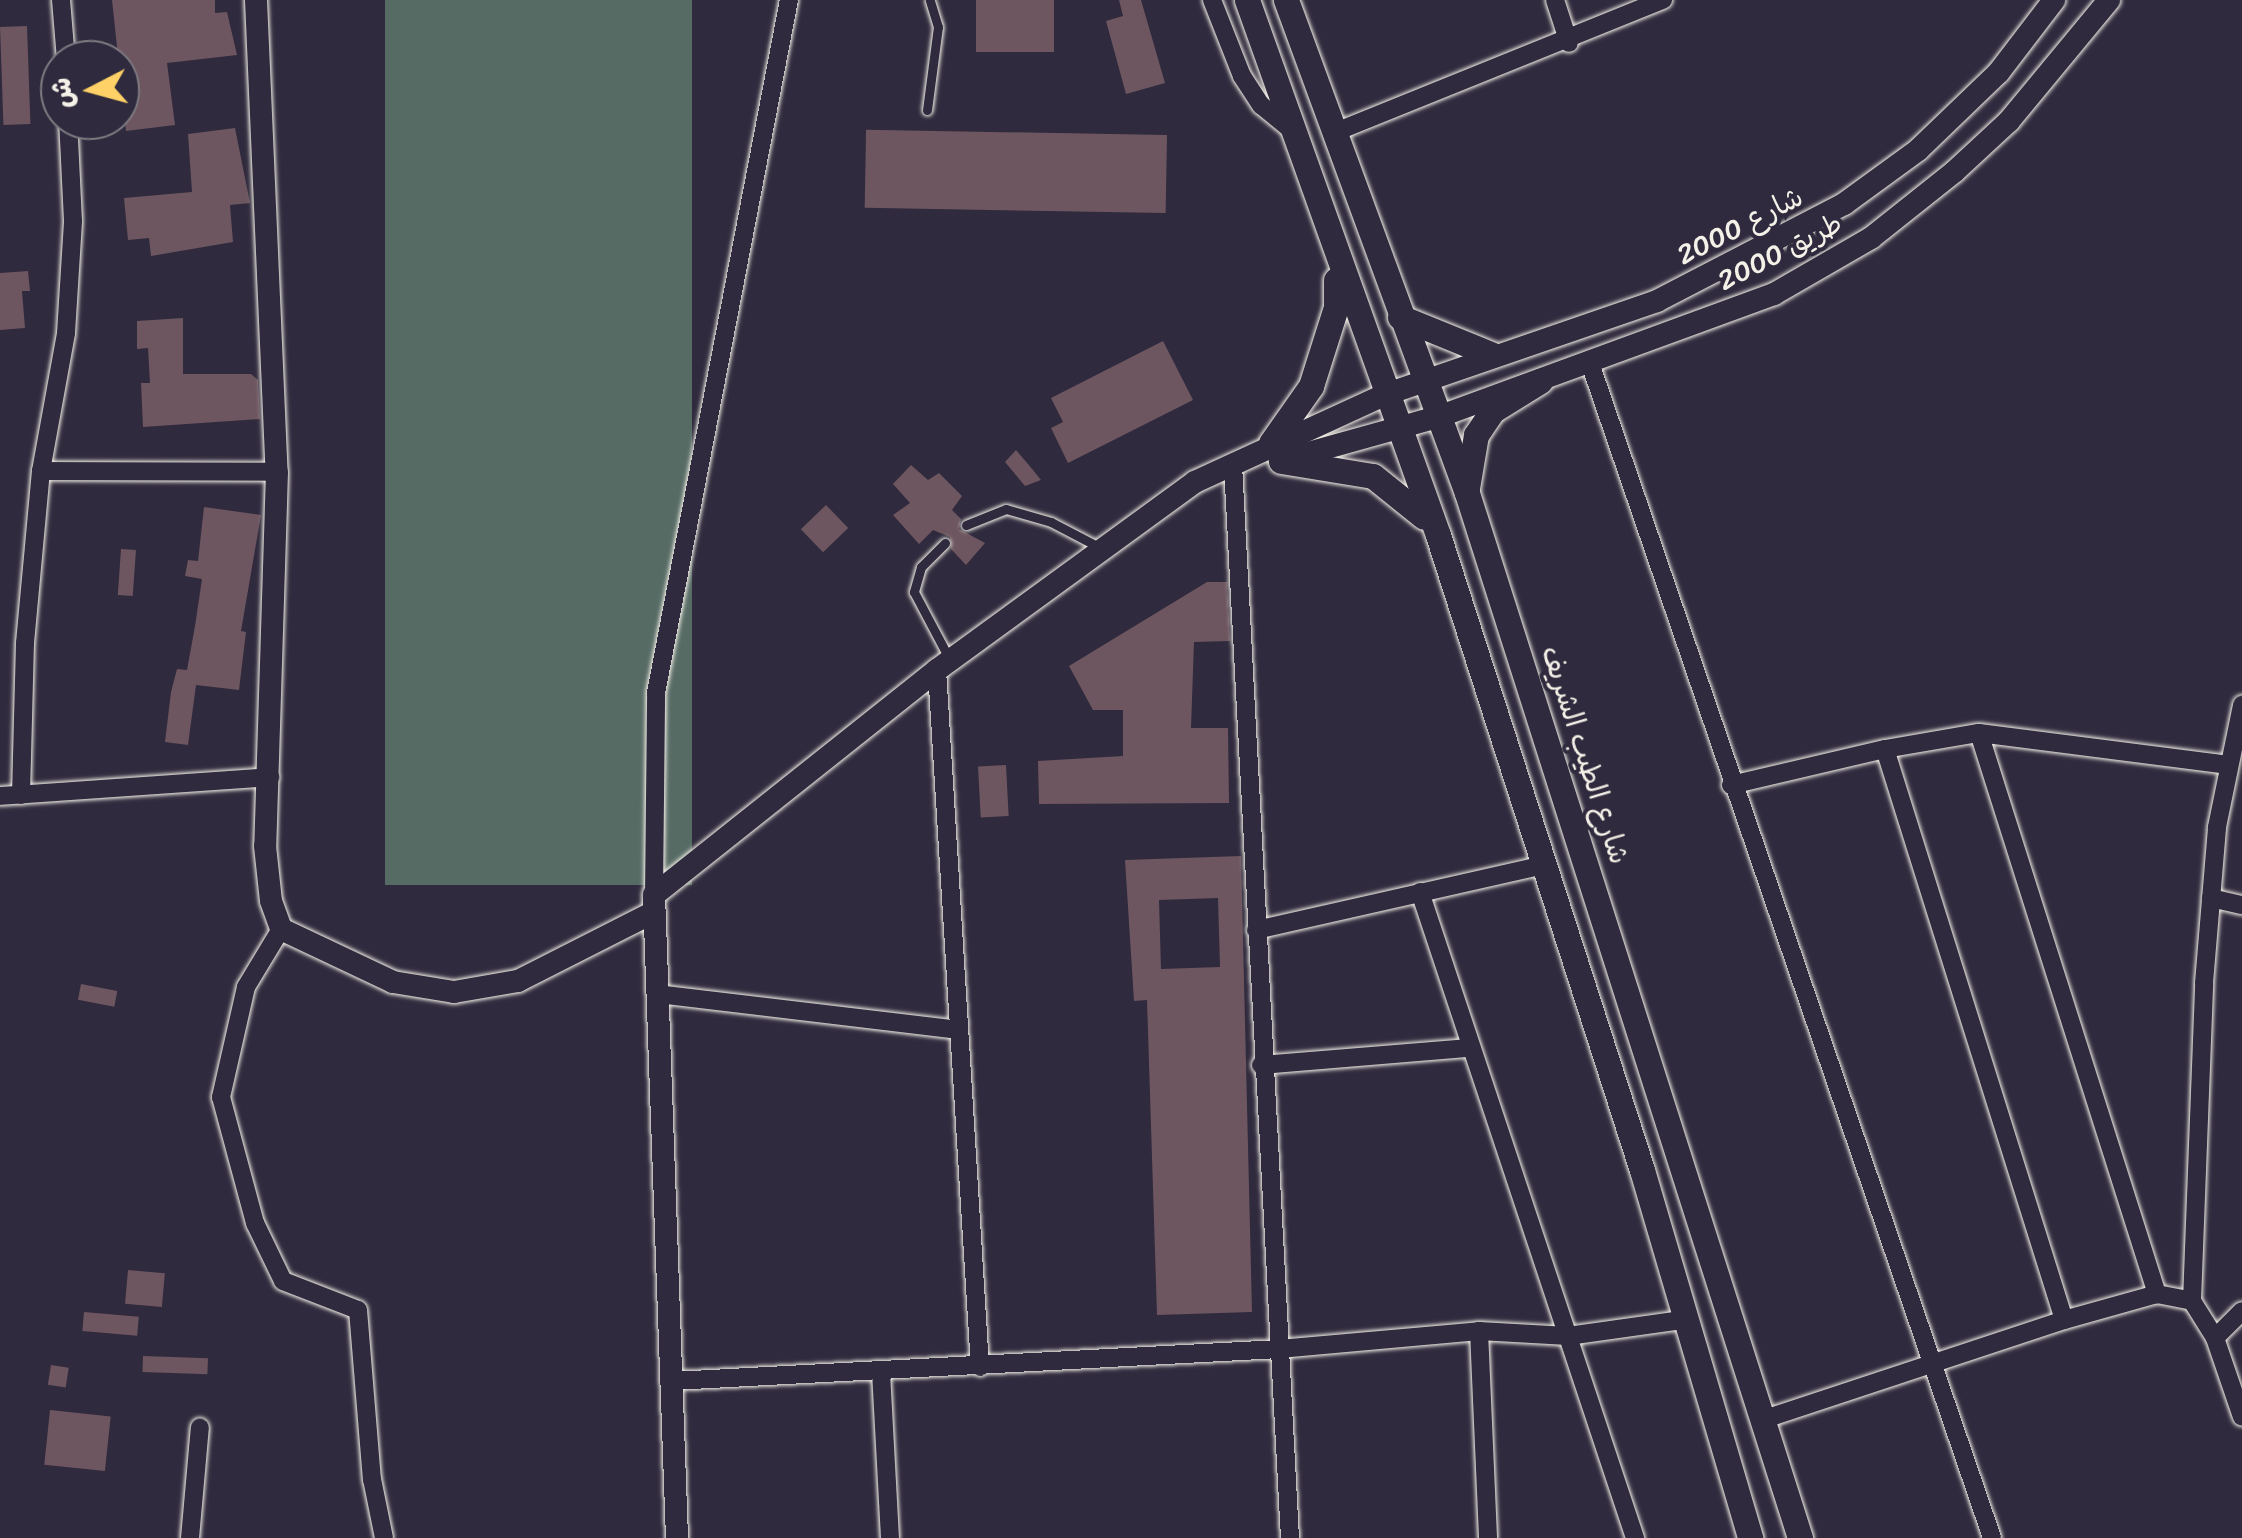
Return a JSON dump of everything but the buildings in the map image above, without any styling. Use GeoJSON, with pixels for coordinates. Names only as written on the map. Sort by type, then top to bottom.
{"type":"FeatureCollection","features":[{"type":"Feature","properties":{"kind":"main road"},"geometry":{"type":"LineString","coordinates":[[1247,0],[1333,255],[1438,536],[1541,866],[1642,1170],[1682,1320],[1750,1538]]}},
{"type":"Feature","properties":{"kind":"main road","name":"شارع الطيب الشريف"},"geometry":{"type":"LineString","coordinates":[[1286,0],[1467,493],[1624,971],[1800,1538]]}},
{"type":"Feature","properties":{"kind":"main road"},"geometry":{"type":"LineString","coordinates":[[1333,255],[1336,307],[1324,350],[1276,452],[1372,476],[1413,504],[1438,536]]}},
{"type":"Feature","properties":{"kind":"main road"},"geometry":{"type":"LineString","coordinates":[[1400,317],[1493,355]]}},
{"type":"Feature","properties":{"kind":"main road"},"geometry":{"type":"LineString","coordinates":[[1467,493],[1476,435],[1492,411],[1540,380]]}},
{"type":"Feature","properties":{"kind":"street"},"geometry":{"type":"LineString","coordinates":[[61,0],[64,40]]}},
{"type":"Feature","properties":{"kind":"street"},"geometry":{"type":"LineString","coordinates":[[256,0],[276,472],[266,846],[270,901],[281,929],[393,982],[454,992],[518,981],[654,903],[944,665],[1164,502],[1237,463],[1276,452]]}},
{"type":"Feature","properties":{"kind":"street"},"geometry":{"type":"LineString","coordinates":[[678,1538],[654,903],[656,692],[789,0]]}},
{"type":"Feature","properties":{"kind":"street"},"geometry":{"type":"LineString","coordinates":[[1212,0],[1242,76],[1262,106],[1294,133]]}},
{"type":"Feature","properties":{"kind":"street"},"geometry":{"type":"LineString","coordinates":[[1555,0],[1569,43]]}},
{"type":"Feature","properties":{"kind":"street"},"geometry":{"type":"LineString","coordinates":[[1333,133],[1569,43],[1663,0]]}},
{"type":"Feature","properties":{"kind":"street","name":"شارع 2000"},"geometry":{"type":"LineString","coordinates":[[1276,452],[1384,395],[1657,301],[1844,204],[1918,150],[1972,98],[2054,0]]}},
{"type":"Feature","properties":{"kind":"street","name":"طريق 2000"},"geometry":{"type":"LineString","coordinates":[[1276,452],[1397,430],[1438,417],[1774,294],[1871,238],[2009,121],[2108,0]]}},
{"type":"Feature","properties":{"kind":"street"},"geometry":{"type":"LineString","coordinates":[[21,795],[25,643],[41,471],[66,332],[73,221],[69,140]]}},
{"type":"Feature","properties":{"kind":"street"},"geometry":{"type":"LineString","coordinates":[[1590,363],[1731,785],[1992,1538]]}},
{"type":"Feature","properties":{"kind":"street"},"geometry":{"type":"LineString","coordinates":[[1237,463],[1261,1064],[1290,1538]]}},
{"type":"Feature","properties":{"kind":"street"},"geometry":{"type":"LineString","coordinates":[[41,471],[276,472]]}},
{"type":"Feature","properties":{"kind":"street"},"geometry":{"type":"LineString","coordinates":[[944,665],[959,1030],[980,1367]]}},
{"type":"Feature","properties":{"kind":"street"},"geometry":{"type":"LineString","coordinates":[[2242,704],[2229,765],[2211,898],[2192,1301],[2215,1338],[2242,1418]]}},
{"type":"Feature","properties":{"kind":"street"},"geometry":{"type":"LineString","coordinates":[[1731,785],[1884,749],[1980,733],[2229,765]]}},
{"type":"Feature","properties":{"kind":"street"},"geometry":{"type":"LineString","coordinates":[[1980,733],[2157,1294]]}},
{"type":"Feature","properties":{"kind":"street"},"geometry":{"type":"LineString","coordinates":[[1884,749],[2064,1320]]}},
{"type":"Feature","properties":{"kind":"street"},"geometry":{"type":"LineString","coordinates":[[0,796],[270,777]]}},
{"type":"Feature","properties":{"kind":"street"},"geometry":{"type":"LineString","coordinates":[[1256,930],[1541,866]]}},
{"type":"Feature","properties":{"kind":"street"},"geometry":{"type":"LineString","coordinates":[[1420,892],[1636,1538]]}},
{"type":"Feature","properties":{"kind":"street"},"geometry":{"type":"LineString","coordinates":[[2211,898],[2242,905]]}},
{"type":"Feature","properties":{"kind":"street"},"geometry":{"type":"LineString","coordinates":[[281,929],[246,987],[221,1097],[255,1223],[284,1282],[358,1310],[372,1478],[384,1538]]}},
{"type":"Feature","properties":{"kind":"street"},"geometry":{"type":"LineString","coordinates":[[657,994],[959,1030]]}},
{"type":"Feature","properties":{"kind":"street"},"geometry":{"type":"LineString","coordinates":[[1261,1064],[1469,1048]]}},
{"type":"Feature","properties":{"kind":"street"},"geometry":{"type":"LineString","coordinates":[[1762,1420],[1935,1367],[2064,1320],[2157,1294],[2192,1301]]}},
{"type":"Feature","properties":{"kind":"street"},"geometry":{"type":"LineString","coordinates":[[2215,1338],[2242,1311]]}},
{"type":"Feature","properties":{"kind":"street"},"geometry":{"type":"LineString","coordinates":[[673,1381],[1279,1349],[1478,1331],[1568,1336],[1682,1320]]}},
{"type":"Feature","properties":{"kind":"street"},"geometry":{"type":"LineString","coordinates":[[1478,1331],[1488,1538]]}},
{"type":"Feature","properties":{"kind":"street"},"geometry":{"type":"LineString","coordinates":[[881,1372],[890,1538]]}},
{"type":"Feature","properties":{"kind":"street"},"geometry":{"type":"LineString","coordinates":[[190,1538],[200,1427]]}},
{"type":"Feature","properties":{"kind":"lane"},"geometry":{"type":"LineString","coordinates":[[927,110],[938,27],[930,0]]}},
{"type":"Feature","properties":{"kind":"lane"},"geometry":{"type":"LineString","coordinates":[[966,524],[1006,509],[1051,522],[1102,548]]}},
{"type":"Feature","properties":{"kind":"lane"},"geometry":{"type":"LineString","coordinates":[[944,665],[914,592],[921,567],[945,543]]}},
{"type":"Feature","properties":{"kind":"green space"},"geometry":{"type":"Polygon","coordinates":[[[385,0],[692,0],[692,885],[385,885],[385,0]]]}}]}
